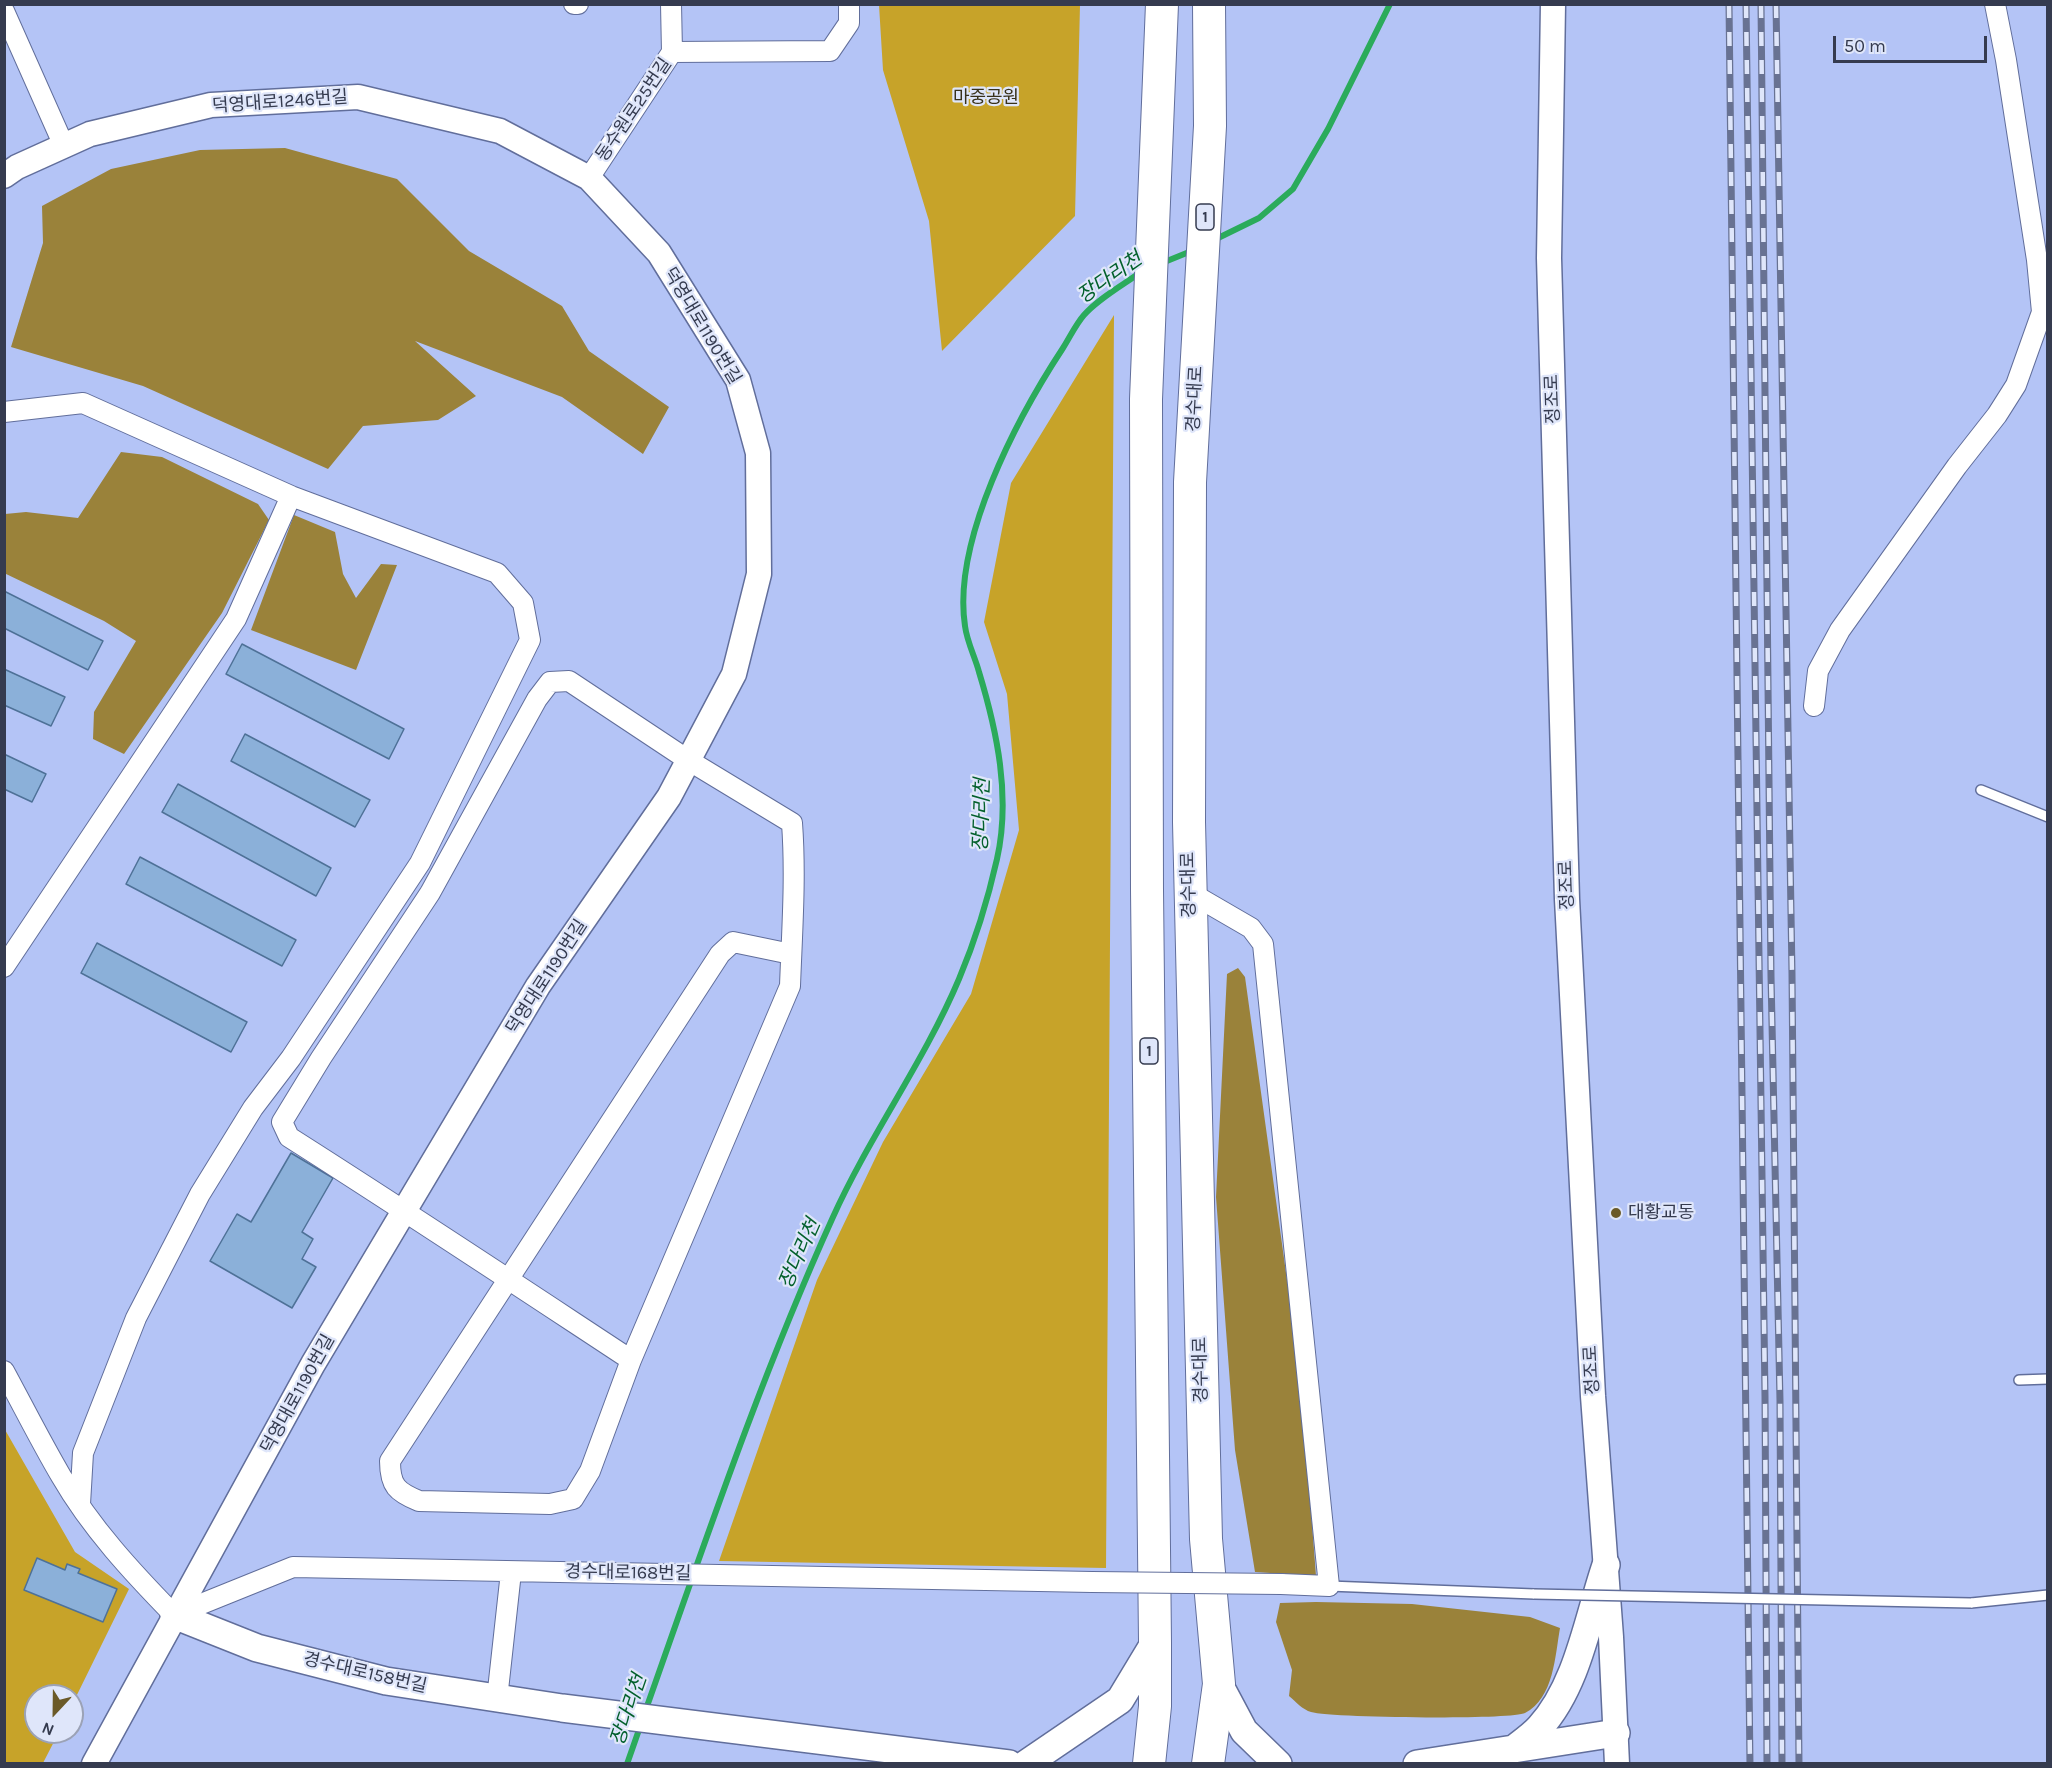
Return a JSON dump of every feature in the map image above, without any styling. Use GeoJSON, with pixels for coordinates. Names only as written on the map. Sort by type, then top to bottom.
{"type":"FeatureCollection","features":[{"type":"Feature","properties":{"kind":"main road","name":"1"},"geometry":{"type":"LineString","coordinates":[[1149,1764],[1155,1706],[1155,1642],[1147,878],[1146,399],[1162,4]]}},
{"type":"Feature","properties":{"kind":"main road","name":"경수대로"},"geometry":{"type":"LineString","coordinates":[[1208,1764],[1219,1684],[1206,1539],[1189,892],[1190,483],[1209,126],[1209,4]]}},
{"type":"Feature","properties":{"kind":"main road"},"geometry":{"type":"LineString","coordinates":[[1515,1748],[1539,1728],[1557,1704],[1572,1672],[1606,1565]]}},
{"type":"Feature","properties":{"kind":"main road","name":"경수대로158번길"},"geometry":{"type":"LineString","coordinates":[[174,1615],[257,1648],[386,1681],[562,1708],[1009,1764]]}},
{"type":"Feature","properties":{"kind":"main road"},"geometry":{"type":"LineString","coordinates":[[1026,1764],[1120,1700],[1155,1642]]}},
{"type":"Feature","properties":{"kind":"main road"},"geometry":{"type":"LineString","coordinates":[[1219,1684],[1244,1731],[1278,1764]]}},
{"type":"Feature","properties":{"kind":"main road"},"geometry":{"type":"LineString","coordinates":[[1417,1764],[1616,1733]]}},
{"type":"Feature","properties":{"kind":"street","name":"동수원로25번길"},"geometry":{"type":"LineString","coordinates":[[589,178],[672,52],[671,4]]}},
{"type":"Feature","properties":{"kind":"street"},"geometry":{"type":"LineString","coordinates":[[672,52],[830,51],[849,23],[849,4]]}},
{"type":"Feature","properties":{"kind":"street","name":"정조로"},"geometry":{"type":"LineString","coordinates":[[1553,4],[1549,258],[1567,900],[1593,1396],[1606,1565],[1617,1764]]}},
{"type":"Feature","properties":{"kind":"street"},"geometry":{"type":"LineString","coordinates":[[1814,706],[1818,671],[1840,630],[1908,520],[1997,415],[2016,385],[2042,312],[2037,260],[1995,4]]}},
{"type":"Feature","properties":{"kind":"street"},"geometry":{"type":"LineString","coordinates":[[4,11],[64,146]]}},
{"type":"Feature","properties":{"kind":"street","name":"덕영대로1246번길"},"geometry":{"type":"LineString","coordinates":[[4,176],[17,166],[90,134],[211,105],[358,98],[500,131],[589,178]]}},
{"type":"Feature","properties":{"kind":"street","name":"덕영대로1190번길"},"geometry":{"type":"LineString","coordinates":[[94,1764],[313,1364],[538,986],[669,796],[734,674],[759,574],[758,453],[738,380],[659,253],[589,178]]}},
{"type":"Feature","properties":{"kind":"street"},"geometry":{"type":"LineString","coordinates":[[4,412],[83,403],[291,496],[497,573],[523,603],[530,640],[420,863],[291,1058],[254,1108],[194,1204],[136,1318],[83,1453],[80,1504]]}},
{"type":"Feature","properties":{"kind":"street"},"geometry":{"type":"LineString","coordinates":[[4,968],[236,619],[291,496]]}},
{"type":"Feature","properties":{"kind":"street"},"geometry":{"type":"LineString","coordinates":[[631,1360],[507,1278],[405,1211],[289,1137],[282,1122],[321,1058],[430,893],[537,699],[550,682],[569,681],[688,760],[792,823],[794,855],[791,954],[790,986],[631,1360],[590,1471],[573,1499],[549,1504],[419,1501],[401,1494],[390,1478],[390,1461],[507,1278],[720,954],[733,942],[791,954]]}},
{"type":"Feature","properties":{"kind":"street"},"geometry":{"type":"LineString","coordinates":[[1189,892],[1251,928],[1263,944],[1329,1586]]}},
{"type":"Feature","properties":{"kind":"street"},"geometry":{"type":"LineString","coordinates":[[4,1371],[62,1477],[80,1504],[130,1570],[174,1615]]}},
{"type":"Feature","properties":{"kind":"street","name":"경수대로168번길"},"geometry":{"type":"LineString","coordinates":[[174,1615],[293,1567],[1329,1586]]}},
{"type":"Feature","properties":{"kind":"street"},"geometry":{"type":"LineString","coordinates":[[497,1699],[511,1572]]}},
{"type":"Feature","properties":{"kind":"lane"},"geometry":{"type":"LineString","coordinates":[[1981,790],[2048,817]]}},
{"type":"Feature","properties":{"kind":"lane"},"geometry":{"type":"LineString","coordinates":[[2019,1380],[2048,1379]]}},
{"type":"Feature","properties":{"kind":"lane"},"geometry":{"type":"LineString","coordinates":[[1329,1586],[1533,1594],[1971,1604],[2048,1595]]}},
{"type":"Feature","properties":{"kind":"green space","name":"마중공원"},"geometry":{"type":"Polygon","coordinates":[[[879,5],[1080,5],[1075,216],[942,351],[929,221],[883,70],[879,5]]]}},
{"type":"Feature","properties":{"kind":"green space"},"geometry":{"type":"Polygon","coordinates":[[[1114,315],[1106,1568],[719,1561],[817,1280],[883,1142],[971,994],[1019,830],[1007,694],[984,622],[1011,483],[1114,315]]]}},
{"type":"Feature","properties":{"kind":"green space"},"geometry":{"type":"Polygon","coordinates":[[[4,1428],[75,1552],[129,1589],[82,1684],[24,1684],[24,1744],[53,1744],[43,1763],[5,1763],[4,1428]]]}},
{"type":"Feature","properties":{"kind":"shaded area"},"geometry":{"type":"Polygon","coordinates":[[[285,148],[397,179],[469,251],[562,306],[589,351],[669,407],[643,454],[562,397],[415,341],[476,396],[438,420],[363,426],[328,469],[143,386],[11,347],[43,243],[42,206],[111,169],[200,150],[285,148]]]}},
{"type":"Feature","properties":{"kind":"shaded area"},"geometry":{"type":"Polygon","coordinates":[[[121,452],[162,457],[258,504],[269,520],[222,613],[124,754],[93,739],[94,712],[136,641],[104,621],[4,573],[5,514],[26,512],[78,518],[121,452]]]}},
{"type":"Feature","properties":{"kind":"shaded area"},"geometry":{"type":"Polygon","coordinates":[[[294,515],[335,532],[343,574],[356,598],[381,564],[397,565],[356,670],[251,630],[294,515]]]}},
{"type":"Feature","properties":{"kind":"shaded area"},"geometry":{"type":"Polygon","coordinates":[[[1238,968],[1245,977],[1301,1381],[1316,1576],[1255,1572],[1235,1450],[1216,1197],[1227,974],[1238,968]]]}},
{"type":"Feature","properties":{"kind":"shaded area"},"geometry":{"type":"Polygon","coordinates":[[[1280,1603],[1412,1604],[1530,1617],[1560,1628],[1548,1687],[1535,1706],[1525,1713],[1513,1715],[1383,1717],[1311,1712],[1289,1696],[1292,1670],[1276,1622],[1280,1603]]]}},
{"type":"Feature","properties":{"kind":"building"},"geometry":{"type":"Polygon","coordinates":[[[4,591],[103,641],[88,670],[4,628],[4,591]]]}},
{"type":"Feature","properties":{"kind":"building"},"geometry":{"type":"Polygon","coordinates":[[[242,644],[404,729],[389,759],[226,674],[242,644]]]}},
{"type":"Feature","properties":{"kind":"building"},"geometry":{"type":"Polygon","coordinates":[[[4,669],[65,697],[51,726],[4,705],[4,669]]]}},
{"type":"Feature","properties":{"kind":"building"},"geometry":{"type":"Polygon","coordinates":[[[245,734],[370,800],[355,827],[231,761],[245,734]]]}},
{"type":"Feature","properties":{"kind":"building"},"geometry":{"type":"Polygon","coordinates":[[[4,754],[46,774],[32,802],[4,789],[4,754]]]}},
{"type":"Feature","properties":{"kind":"building"},"geometry":{"type":"Polygon","coordinates":[[[178,784],[331,868],[316,896],[162,812],[178,784]]]}},
{"type":"Feature","properties":{"kind":"building"},"geometry":{"type":"Polygon","coordinates":[[[140,857],[296,940],[282,966],[126,884],[140,857]]]}},
{"type":"Feature","properties":{"kind":"building"},"geometry":{"type":"Polygon","coordinates":[[[97,943],[247,1022],[231,1052],[81,973],[97,943]]]}},
{"type":"Feature","properties":{"kind":"building"},"geometry":{"type":"Polygon","coordinates":[[[291,1153],[333,1178],[302,1232],[313,1239],[302,1259],[316,1267],[292,1308],[210,1261],[237,1214],[251,1222],[291,1153]]]}},
{"type":"Feature","properties":{"kind":"building"},"geometry":{"type":"Polygon","coordinates":[[[37,1558],[65,1570],[67,1564],[80,1569],[78,1573],[117,1589],[103,1622],[24,1590],[37,1558]]]}},
{"type":"Feature","properties":{"kind":"waterway","name":"장다리천"},"geometry":{"type":"LineString","coordinates":[[1214,240],[1259,218],[1293,189],[1328,129],[1390,4]]}},
{"type":"Feature","properties":{"kind":"waterway","name":"장다리천"},"geometry":{"type":"LineString","coordinates":[[1162,263],[1194,250]]}},
{"type":"Feature","properties":{"kind":"waterway","name":"장다리천"},"geometry":{"type":"LineString","coordinates":[[645,1712],[711,1524],[806,1278],[863,1157],[945,1010],[970,950],[990,889],[1001,836],[1003,812],[1000,764],[991,717],[965,626],[964,593],[968,557],[978,519],[1008,444],[1026,409],[1078,322],[1097,303],[1141,272]]}},
{"type":"Feature","properties":{"kind":"waterway","name":"장다리천"},"geometry":{"type":"LineString","coordinates":[[627,1764],[641,1724]]}},
{"type":"Feature","properties":{"kind":"railway"},"geometry":{"type":"LineString","coordinates":[[1729,4],[1750,1764]]}},
{"type":"Feature","properties":{"kind":"railway"},"geometry":{"type":"LineString","coordinates":[[1746,4],[1765,1396],[1767,1764]]}},
{"type":"Feature","properties":{"kind":"railway"},"geometry":{"type":"LineString","coordinates":[[1761,4],[1771,976],[1780,1401],[1782,1764]]}},
{"type":"Feature","properties":{"kind":"railway"},"geometry":{"type":"LineString","coordinates":[[1776,4],[1792,974],[1799,1764]]}},
{"type":"Feature","properties":{"kind":"place","name":"대황교동"},"geometry":{"type":"Point","coordinates":[1616,1213]}}]}
